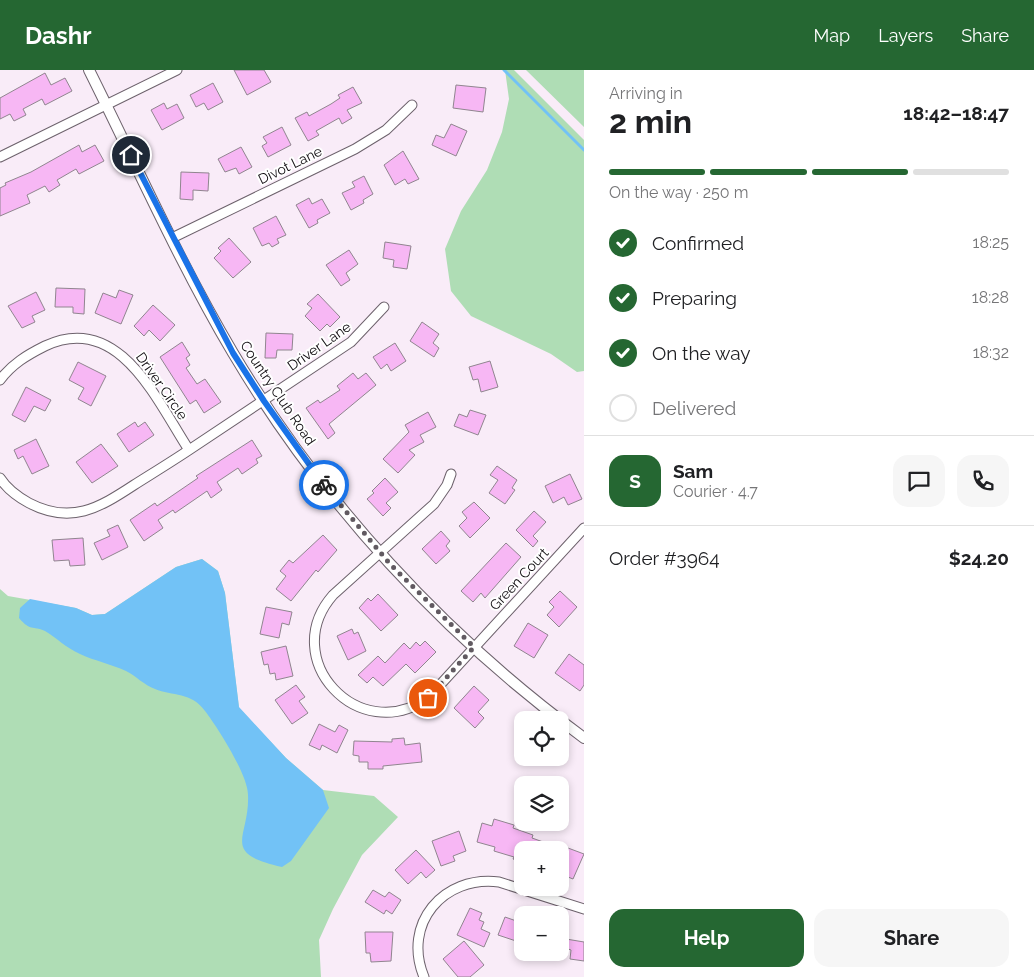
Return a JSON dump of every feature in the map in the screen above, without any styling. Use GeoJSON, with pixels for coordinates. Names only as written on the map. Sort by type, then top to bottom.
{"type":"FeatureCollection","features":[{"type":"Feature","properties":{"kind":"street","name":"Country Club Road"},"geometry":{"type":"LineString","coordinates":[[89,70],[172,238],[229,345],[264,401],[307,463],[380,553],[474,647],[583,736]]}},
{"type":"Feature","properties":{"kind":"street"},"geometry":{"type":"LineString","coordinates":[[0,157],[177,70]]}},
{"type":"Feature","properties":{"kind":"street","name":"Divot Lane"},"geometry":{"type":"LineString","coordinates":[[172,238],[355,149],[386,130],[412,104]]}},
{"type":"Feature","properties":{"kind":"street","name":"Driver Lane"},"geometry":{"type":"LineString","coordinates":[[264,401],[351,342],[384,307]]}},
{"type":"Feature","properties":{"kind":"street","name":"Driver Circle"},"geometry":{"type":"LineString","coordinates":[[0,380],[25,356],[59,341],[87,339],[105,344],[121,354],[134,367],[189,450]]}},
{"type":"Feature","properties":{"kind":"street"},"geometry":{"type":"LineString","coordinates":[[0,478],[20,498],[37,507],[60,513],[76,513],[106,503],[264,401]]}},
{"type":"Feature","properties":{"kind":"street"},"geometry":{"type":"LineString","coordinates":[[450,474],[447,485],[434,504],[324,605],[316,622],[313,635],[314,652],[324,676],[346,699],[371,712],[395,713],[407,710],[428,698],[474,647]]}},
{"type":"Feature","properties":{"kind":"street","name":"Green Court"},"geometry":{"type":"LineString","coordinates":[[474,647],[584,528]]}},
{"type":"Feature","properties":{"kind":"street"},"geometry":{"type":"LineString","coordinates":[[424,977],[418,948],[424,920],[446,893],[463,884],[488,880],[499,882],[584,909]]}},
{"type":"Feature","properties":{"kind":"green space"},"geometry":{"type":"Polygon","coordinates":[[[505,70],[514,70],[584,140],[584,371],[577,372],[551,354],[471,316],[451,291],[445,249],[461,211],[487,170],[502,132],[509,99],[505,70]]]}},
{"type":"Feature","properties":{"kind":"green space"},"geometry":{"type":"Polygon","coordinates":[[[526,70],[584,70],[584,127],[526,70]]]}},
{"type":"Feature","properties":{"kind":"green space"},"geometry":{"type":"Polygon","coordinates":[[[202,559],[218,571],[225,593],[239,708],[286,758],[323,790],[374,796],[398,817],[362,855],[333,909],[319,940],[321,977],[0,977],[0,589],[8,596],[76,608],[92,615],[105,614],[176,567],[202,559]]]}},
{"type":"Feature","properties":{"kind":"water"},"geometry":{"type":"Polygon","coordinates":[[[202,559],[218,571],[225,593],[239,707],[286,758],[323,790],[329,808],[291,861],[282,867],[250,856],[244,849],[242,842],[247,810],[247,786],[238,764],[217,728],[200,705],[188,698],[155,689],[126,671],[80,654],[45,631],[26,625],[19,618],[20,608],[30,599],[76,608],[92,615],[105,614],[176,567],[202,559]]]}},
{"type":"Feature","properties":{"kind":"building"},"geometry":{"type":"Polygon","coordinates":[[[234,70],[264,70],[271,82],[247,95],[234,70]]]}},
{"type":"Feature","properties":{"kind":"building"},"geometry":{"type":"Polygon","coordinates":[[[45,73],[51,85],[65,78],[72,91],[45,105],[42,99],[23,109],[26,115],[14,121],[10,114],[0,119],[0,98],[45,73]]]}},
{"type":"Feature","properties":{"kind":"building"},"geometry":{"type":"Polygon","coordinates":[[[213,83],[223,102],[208,110],[204,103],[196,107],[190,95],[213,83]]]}},
{"type":"Feature","properties":{"kind":"building"},"geometry":{"type":"Polygon","coordinates":[[[456,85],[486,88],[483,112],[453,108],[456,85]]]}},
{"type":"Feature","properties":{"kind":"building"},"geometry":{"type":"Polygon","coordinates":[[[353,87],[362,103],[347,110],[352,118],[342,124],[339,118],[316,131],[319,135],[308,141],[295,118],[307,112],[309,116],[331,104],[340,98],[338,95],[353,87]]]}},
{"type":"Feature","properties":{"kind":"building"},"geometry":{"type":"Polygon","coordinates":[[[164,103],[167,109],[177,104],[184,118],[162,130],[151,110],[164,103]]]}},
{"type":"Feature","properties":{"kind":"building"},"geometry":{"type":"Polygon","coordinates":[[[451,124],[467,131],[456,156],[432,145],[436,135],[444,138],[451,124]]]}},
{"type":"Feature","properties":{"kind":"building"},"geometry":{"type":"Polygon","coordinates":[[[282,127],[291,145],[268,157],[262,146],[267,143],[263,137],[282,127]]]}},
{"type":"Feature","properties":{"kind":"building"},"geometry":{"type":"Polygon","coordinates":[[[79,145],[82,152],[95,145],[104,161],[79,174],[76,169],[57,180],[60,185],[49,192],[45,186],[27,195],[30,203],[0,216],[0,188],[6,185],[5,183],[31,172],[79,145]]]}},
{"type":"Feature","properties":{"kind":"building"},"geometry":{"type":"Polygon","coordinates":[[[241,147],[252,167],[239,174],[236,168],[225,172],[218,159],[241,147]]]}},
{"type":"Feature","properties":{"kind":"building"},"geometry":{"type":"Polygon","coordinates":[[[403,151],[419,179],[408,184],[405,179],[395,185],[384,165],[403,151]]]}},
{"type":"Feature","properties":{"kind":"building"},"geometry":{"type":"Polygon","coordinates":[[[181,172],[209,173],[208,191],[193,190],[193,200],[180,199],[181,172]]]}},
{"type":"Feature","properties":{"kind":"building"},"geometry":{"type":"Polygon","coordinates":[[[364,176],[373,194],[363,200],[364,203],[351,210],[342,193],[355,187],[352,182],[364,176]]]}},
{"type":"Feature","properties":{"kind":"building"},"geometry":{"type":"Polygon","coordinates":[[[309,198],[312,204],[322,199],[330,213],[317,220],[318,223],[309,228],[296,205],[309,198]]]}},
{"type":"Feature","properties":{"kind":"building"},"geometry":{"type":"Polygon","coordinates":[[[276,216],[286,235],[277,239],[279,243],[272,247],[269,243],[262,246],[253,228],[276,216]]]}},
{"type":"Feature","properties":{"kind":"building"},"geometry":{"type":"Polygon","coordinates":[[[229,238],[251,262],[233,278],[214,258],[221,251],[218,248],[229,238]]]}},
{"type":"Feature","properties":{"kind":"building"},"geometry":{"type":"Polygon","coordinates":[[[385,242],[411,246],[407,269],[393,267],[394,260],[383,258],[385,242]]]}},
{"type":"Feature","properties":{"kind":"building"},"geometry":{"type":"Polygon","coordinates":[[[349,250],[358,264],[346,273],[350,280],[341,286],[326,265],[349,250]]]}},
{"type":"Feature","properties":{"kind":"building"},"geometry":{"type":"Polygon","coordinates":[[[56,288],[85,289],[84,314],[73,313],[73,307],[55,307],[56,288]]]}},
{"type":"Feature","properties":{"kind":"building"},"geometry":{"type":"Polygon","coordinates":[[[119,290],[133,295],[121,324],[95,313],[103,293],[116,298],[119,290]]]}},
{"type":"Feature","properties":{"kind":"building"},"geometry":{"type":"Polygon","coordinates":[[[36,292],[45,310],[32,316],[35,322],[22,328],[8,306],[36,292]]]}},
{"type":"Feature","properties":{"kind":"building"},"geometry":{"type":"Polygon","coordinates":[[[318,294],[340,317],[330,327],[327,324],[320,331],[305,316],[312,308],[307,304],[318,294]]]}},
{"type":"Feature","properties":{"kind":"building"},"geometry":{"type":"Polygon","coordinates":[[[153,305],[175,325],[160,341],[149,330],[144,336],[134,326],[153,305]]]}},
{"type":"Feature","properties":{"kind":"building"},"geometry":{"type":"Polygon","coordinates":[[[422,322],[439,334],[433,343],[439,348],[434,357],[410,341],[422,322]]]}},
{"type":"Feature","properties":{"kind":"building"},"geometry":{"type":"Polygon","coordinates":[[[266,333],[293,334],[292,350],[277,350],[276,358],[265,358],[266,333]]]}},
{"type":"Feature","properties":{"kind":"building"},"geometry":{"type":"Polygon","coordinates":[[[182,342],[190,355],[186,358],[190,365],[186,368],[197,384],[205,379],[221,402],[204,413],[196,400],[190,404],[160,357],[182,342]]]}},
{"type":"Feature","properties":{"kind":"building"},"geometry":{"type":"Polygon","coordinates":[[[395,343],[406,361],[391,371],[387,364],[381,369],[373,357],[395,343]]]}},
{"type":"Feature","properties":{"kind":"building"},"geometry":{"type":"Polygon","coordinates":[[[490,361],[498,387],[481,392],[478,379],[473,380],[469,367],[490,361]]]}},
{"type":"Feature","properties":{"kind":"building"},"geometry":{"type":"Polygon","coordinates":[[[78,362],[106,376],[91,406],[78,399],[84,388],[69,380],[78,362]]]}},
{"type":"Feature","properties":{"kind":"building"},"geometry":{"type":"Polygon","coordinates":[[[353,373],[358,379],[366,373],[376,385],[329,424],[335,433],[328,439],[306,408],[318,400],[320,403],[340,390],[337,386],[353,373]]]}},
{"type":"Feature","properties":{"kind":"building"},"geometry":{"type":"Polygon","coordinates":[[[26,387],[51,400],[45,411],[34,406],[25,422],[12,415],[26,387]]]}},
{"type":"Feature","properties":{"kind":"building"},"geometry":{"type":"Polygon","coordinates":[[[470,410],[486,415],[478,435],[454,426],[459,414],[467,417],[470,410]]]}},
{"type":"Feature","properties":{"kind":"building"},"geometry":{"type":"Polygon","coordinates":[[[428,412],[436,427],[420,435],[424,442],[409,450],[415,455],[398,473],[383,459],[409,432],[405,425],[428,412]]]}},
{"type":"Feature","properties":{"kind":"building"},"geometry":{"type":"Polygon","coordinates":[[[135,422],[138,427],[145,422],[154,435],[129,452],[117,434],[135,422]]]}},
{"type":"Feature","properties":{"kind":"building"},"geometry":{"type":"Polygon","coordinates":[[[36,439],[49,466],[32,474],[23,456],[18,459],[14,450],[36,439]]]}},
{"type":"Feature","properties":{"kind":"building"},"geometry":{"type":"Polygon","coordinates":[[[252,440],[262,456],[256,459],[258,463],[242,474],[238,468],[217,482],[222,490],[211,498],[207,491],[175,513],[173,510],[158,520],[163,528],[144,541],[130,520],[155,503],[157,506],[198,478],[196,476],[252,440]]]}},
{"type":"Feature","properties":{"kind":"building"},"geometry":{"type":"Polygon","coordinates":[[[101,444],[118,466],[92,483],[76,462],[101,444]]]}},
{"type":"Feature","properties":{"kind":"building"},"geometry":{"type":"Polygon","coordinates":[[[497,466],[517,480],[512,488],[515,490],[505,504],[489,493],[498,480],[490,475],[497,466]]]}},
{"type":"Feature","properties":{"kind":"building"},"geometry":{"type":"Polygon","coordinates":[[[570,474],[582,499],[568,505],[564,497],[553,503],[545,486],[570,474]]]}},
{"type":"Feature","properties":{"kind":"building"},"geometry":{"type":"Polygon","coordinates":[[[385,478],[398,492],[386,503],[391,508],[383,516],[367,499],[385,478]]]}},
{"type":"Feature","properties":{"kind":"building"},"geometry":{"type":"Polygon","coordinates":[[[474,502],[490,518],[470,538],[459,526],[467,518],[462,512],[474,502]]]}},
{"type":"Feature","properties":{"kind":"building"},"geometry":{"type":"Polygon","coordinates":[[[534,511],[546,522],[533,536],[538,541],[533,547],[516,530],[534,511]]]}},
{"type":"Feature","properties":{"kind":"building"},"geometry":{"type":"Polygon","coordinates":[[[118,525],[128,547],[102,560],[94,543],[110,536],[107,530],[118,525]]]}},
{"type":"Feature","properties":{"kind":"building"},"geometry":{"type":"Polygon","coordinates":[[[441,531],[450,541],[446,546],[450,551],[436,564],[422,549],[441,531]]]}},
{"type":"Feature","properties":{"kind":"building"},"geometry":{"type":"Polygon","coordinates":[[[323,535],[337,550],[318,572],[316,570],[291,601],[276,589],[286,576],[280,571],[289,560],[293,563],[323,535]]]}},
{"type":"Feature","properties":{"kind":"building"},"geometry":{"type":"Polygon","coordinates":[[[83,538],[85,565],[70,566],[69,560],[54,561],[52,540],[83,538]]]}},
{"type":"Feature","properties":{"kind":"building"},"geometry":{"type":"Polygon","coordinates":[[[506,543],[521,557],[485,598],[481,593],[473,602],[461,591],[506,543]]]}},
{"type":"Feature","properties":{"kind":"building"},"geometry":{"type":"Polygon","coordinates":[[[560,591],[577,607],[559,627],[547,615],[554,607],[549,602],[560,591]]]}},
{"type":"Feature","properties":{"kind":"building"},"geometry":{"type":"Polygon","coordinates":[[[378,594],[398,615],[381,631],[359,608],[368,598],[371,601],[378,594]]]}},
{"type":"Feature","properties":{"kind":"building"},"geometry":{"type":"Polygon","coordinates":[[[266,607],[292,612],[289,625],[282,623],[279,638],[260,634],[266,607]]]}},
{"type":"Feature","properties":{"kind":"building"},"geometry":{"type":"Polygon","coordinates":[[[528,623],[548,635],[534,658],[514,646],[528,623]]]}},
{"type":"Feature","properties":{"kind":"building"},"geometry":{"type":"Polygon","coordinates":[[[352,629],[354,634],[358,632],[366,651],[348,660],[337,636],[352,629]]]}},
{"type":"Feature","properties":{"kind":"building"},"geometry":{"type":"Polygon","coordinates":[[[425,641],[436,652],[415,673],[406,664],[383,686],[373,677],[367,683],[358,675],[378,656],[385,663],[404,643],[410,649],[416,642],[420,646],[425,641]]]}},
{"type":"Feature","properties":{"kind":"building"},"geometry":{"type":"Polygon","coordinates":[[[286,646],[293,676],[276,680],[275,673],[270,674],[268,664],[264,665],[261,652],[286,646]]]}},
{"type":"Feature","properties":{"kind":"building"},"geometry":{"type":"Polygon","coordinates":[[[569,654],[584,665],[584,685],[580,691],[555,673],[569,654]]]}},
{"type":"Feature","properties":{"kind":"building"},"geometry":{"type":"Polygon","coordinates":[[[296,685],[305,697],[299,701],[308,713],[292,724],[275,700],[296,685]]]}},
{"type":"Feature","properties":{"kind":"building"},"geometry":{"type":"Polygon","coordinates":[[[474,686],[489,700],[478,712],[484,718],[475,728],[454,708],[474,686]]]}},
{"type":"Feature","properties":{"kind":"building"},"geometry":{"type":"Polygon","coordinates":[[[319,724],[335,732],[339,725],[348,730],[337,753],[322,745],[320,750],[309,745],[319,724]]]}},
{"type":"Feature","properties":{"kind":"building"},"geometry":{"type":"Polygon","coordinates":[[[404,738],[405,745],[420,743],[422,762],[383,766],[383,769],[368,769],[368,762],[359,762],[359,756],[353,755],[354,741],[392,742],[392,739],[404,738]]]}},
{"type":"Feature","properties":{"kind":"building"},"geometry":{"type":"Polygon","coordinates":[[[494,819],[514,825],[514,831],[522,831],[533,835],[532,838],[540,841],[514,841],[514,857],[494,851],[495,847],[477,842],[482,823],[492,826],[494,819]]]}},
{"type":"Feature","properties":{"kind":"building"},"geometry":{"type":"Polygon","coordinates":[[[459,831],[466,851],[453,856],[455,861],[441,866],[432,841],[459,831]]]}},
{"type":"Feature","properties":{"kind":"building"},"geometry":{"type":"Polygon","coordinates":[[[569,848],[584,854],[573,879],[569,877],[569,848]]]}},
{"type":"Feature","properties":{"kind":"building"},"geometry":{"type":"Polygon","coordinates":[[[416,850],[435,870],[426,878],[421,872],[408,884],[395,870],[416,850]]]}},
{"type":"Feature","properties":{"kind":"building"},"geometry":{"type":"Polygon","coordinates":[[[373,890],[385,897],[389,892],[401,900],[392,914],[386,910],[384,914],[365,902],[373,890]]]}},
{"type":"Feature","properties":{"kind":"building"},"geometry":{"type":"Polygon","coordinates":[[[470,908],[482,913],[479,920],[484,922],[481,929],[490,933],[484,947],[457,935],[470,908]]]}},
{"type":"Feature","properties":{"kind":"building"},"geometry":{"type":"Polygon","coordinates":[[[505,917],[514,920],[514,940],[498,935],[505,917]]]}},
{"type":"Feature","properties":{"kind":"building"},"geometry":{"type":"Polygon","coordinates":[[[365,932],[393,932],[391,961],[371,962],[370,953],[366,953],[365,932]]]}},
{"type":"Feature","properties":{"kind":"building"},"geometry":{"type":"Polygon","coordinates":[[[569,940],[584,942],[584,961],[570,959],[571,950],[569,949],[569,940]]]}},
{"type":"Feature","properties":{"kind":"building"},"geometry":{"type":"Polygon","coordinates":[[[464,941],[484,965],[470,977],[458,977],[443,959],[464,941]]]}},
{"type":"Feature","properties":{"kind":"waterway"},"geometry":{"type":"LineString","coordinates":[[504,70],[584,150]]}},
{"type":"Feature","properties":{"kind":"way so far"},"geometry":{"type":"LineString","coordinates":[[324,485],[390,564],[434,610],[474,647],[428,698]]}},
{"type":"Feature","properties":{"kind":"route"},"geometry":{"type":"LineString","coordinates":[[131,155],[172,238],[233,353],[264,401],[324,485]]}}]}
